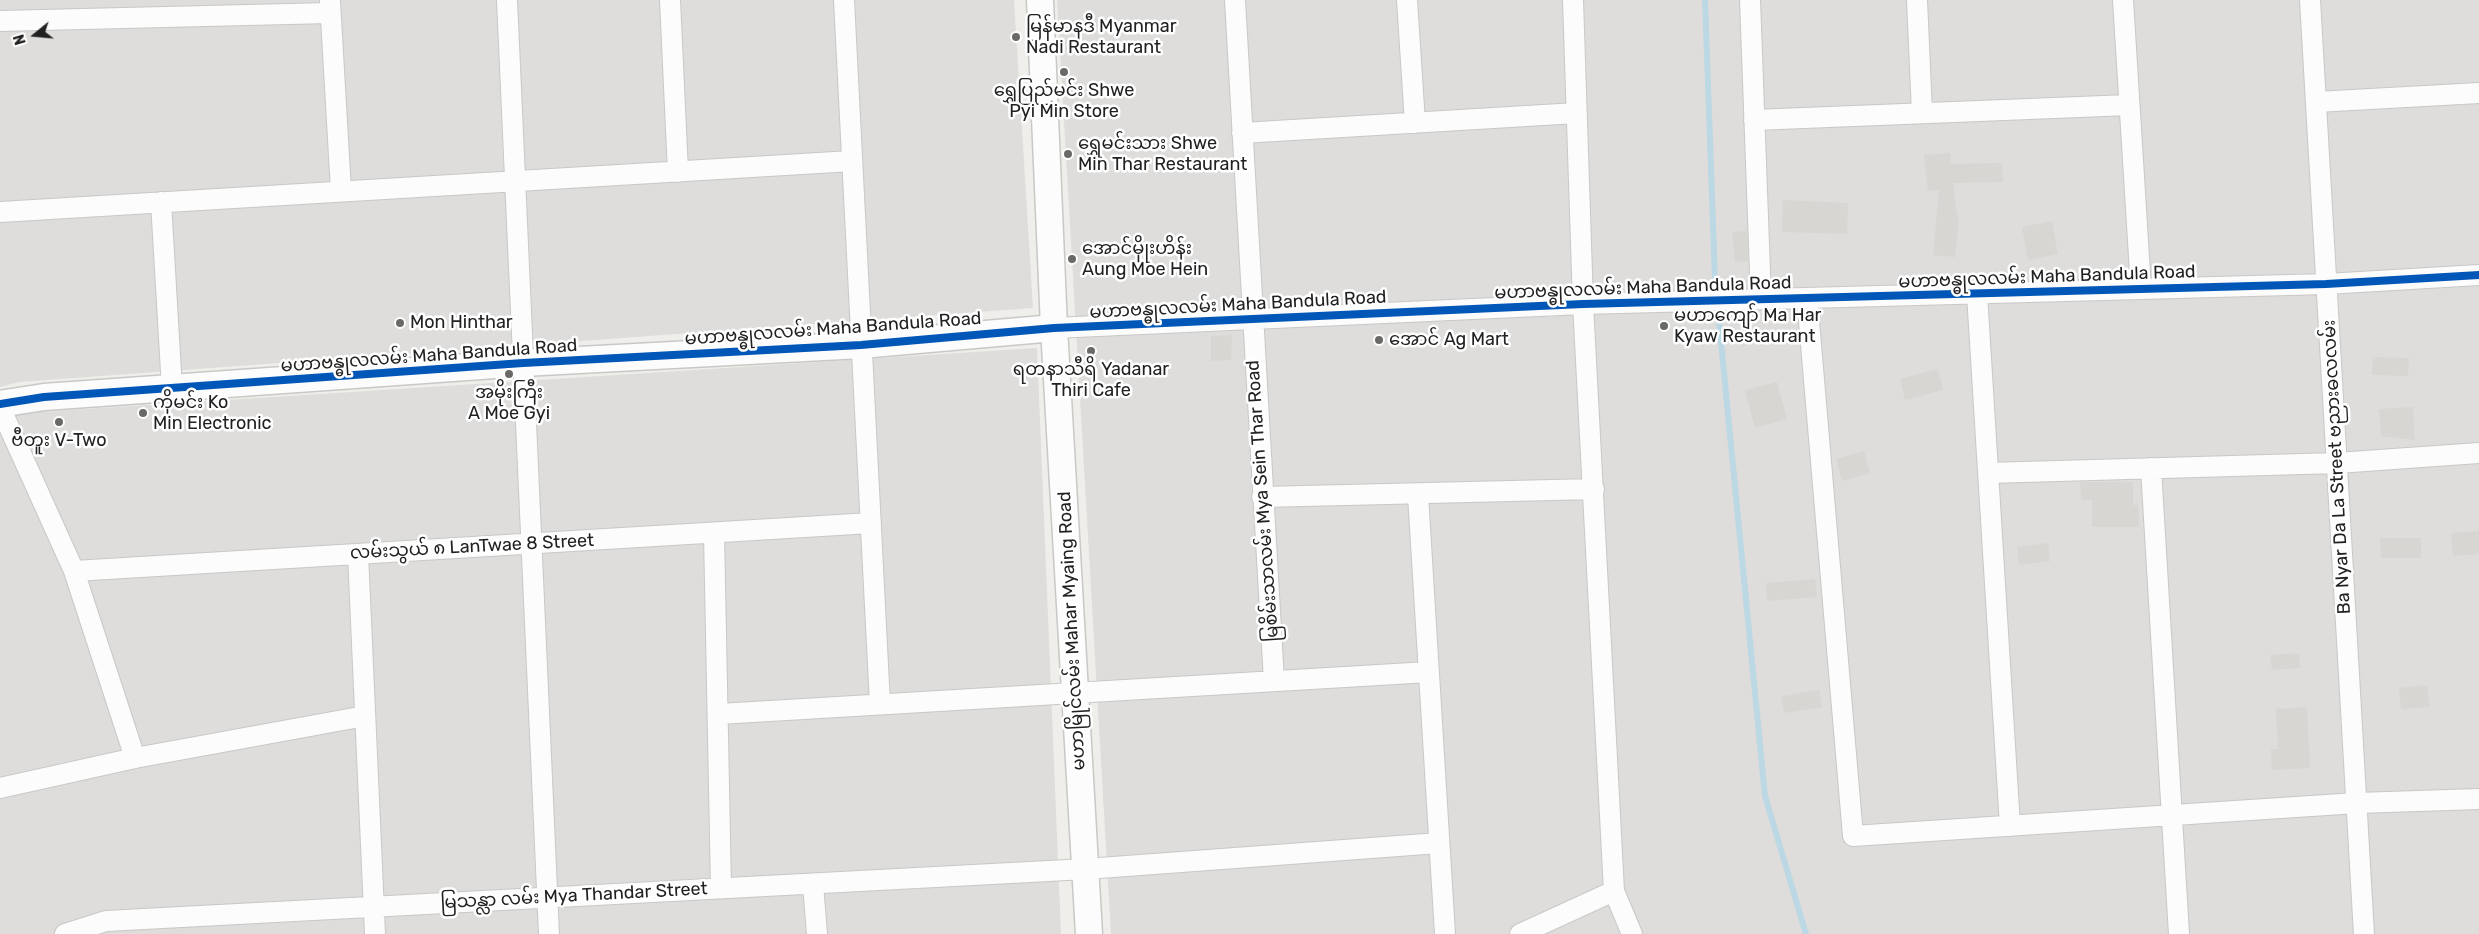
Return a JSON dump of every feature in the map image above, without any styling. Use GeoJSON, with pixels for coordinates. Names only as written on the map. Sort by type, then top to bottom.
{"type":"FeatureCollection","features":[{"type":"Feature","properties":{"kind":"street"},"geometry":{"type":"LineString","coordinates":[[507,0],[549,934]]}},
{"type":"Feature","properties":{"kind":"street"},"geometry":{"type":"LineString","coordinates":[[670,0],[678,172]]}},
{"type":"Feature","properties":{"kind":"street"},"geometry":{"type":"LineString","coordinates":[[844,0],[880,704]]}},
{"type":"Feature","properties":{"kind":"street","name":"မဟာမြိုင်လမ်း Mahar Myaing Road"},"geometry":{"type":"LineString","coordinates":[[1040,0],[1054,328],[1077,693],[1089,934]]}},
{"type":"Feature","properties":{"kind":"street","name":"မြစိမ်းသာလမ်း Mya Sein Thar Road"},"geometry":{"type":"LineString","coordinates":[[1235,0],[1274,682]]}},
{"type":"Feature","properties":{"kind":"street"},"geometry":{"type":"LineString","coordinates":[[1407,0],[1415,123]]}},
{"type":"Feature","properties":{"kind":"street"},"geometry":{"type":"LineString","coordinates":[[1573,0],[1583,304],[1614,891],[1632,934]]}},
{"type":"Feature","properties":{"kind":"street"},"geometry":{"type":"LineString","coordinates":[[1750,0],[1761,299]]}},
{"type":"Feature","properties":{"kind":"street"},"geometry":{"type":"LineString","coordinates":[[1916,0],[1922,113]]}},
{"type":"Feature","properties":{"kind":"street"},"geometry":{"type":"LineString","coordinates":[[2123,0],[2141,289]]}},
{"type":"Feature","properties":{"kind":"street","name":"Ba Nyar Da La Street ဗညားဓလလမ်း"},"geometry":{"type":"LineString","coordinates":[[2310,0],[2364,934]]}},
{"type":"Feature","properties":{"kind":"street"},"geometry":{"type":"LineString","coordinates":[[0,22],[330,6],[341,191]]}},
{"type":"Feature","properties":{"kind":"street"},"geometry":{"type":"LineString","coordinates":[[2316,102],[2479,93]]}},
{"type":"Feature","properties":{"kind":"street"},"geometry":{"type":"LineString","coordinates":[[1754,120],[2129,105]]}},
{"type":"Feature","properties":{"kind":"street"},"geometry":{"type":"LineString","coordinates":[[1242,133],[1577,113]]}},
{"type":"Feature","properties":{"kind":"street"},"geometry":{"type":"LineString","coordinates":[[0,212],[852,162]]}},
{"type":"Feature","properties":{"kind":"street"},"geometry":{"type":"LineString","coordinates":[[161,202],[172,389]]}},
{"type":"Feature","properties":{"kind":"street","name":"မဟာဗန္ဓုလလမ်း Maha Bandula Road"},"geometry":{"type":"LineString","coordinates":[[0,406],[44,398],[523,363],[861,345],[1054,328],[1583,304],[2326,284],[2479,275]]}},
{"type":"Feature","properties":{"kind":"street"},"geometry":{"type":"LineString","coordinates":[[1977,294],[2010,826]]}},
{"type":"Feature","properties":{"kind":"street"},"geometry":{"type":"LineString","coordinates":[[1807,298],[1853,836],[2357,803],[2479,799]]}},
{"type":"Feature","properties":{"kind":"street"},"geometry":{"type":"LineString","coordinates":[[0,406],[74,571],[135,758]]}},
{"type":"Feature","properties":{"kind":"street"},"geometry":{"type":"LineString","coordinates":[[1988,473],[2337,463],[2479,454]]}},
{"type":"Feature","properties":{"kind":"street"},"geometry":{"type":"LineString","coordinates":[[2151,468],[2170,815],[2179,934]]}},
{"type":"Feature","properties":{"kind":"street"},"geometry":{"type":"LineString","coordinates":[[1262,497],[1418,495],[1594,489]]}},
{"type":"Feature","properties":{"kind":"street"},"geometry":{"type":"LineString","coordinates":[[1418,495],[1445,934]]}},
{"type":"Feature","properties":{"kind":"street","name":"လမ်းသွယ် ၈ LanTwae 8 Street"},"geometry":{"type":"LineString","coordinates":[[74,571],[871,523]]}},
{"type":"Feature","properties":{"kind":"street"},"geometry":{"type":"LineString","coordinates":[[714,532],[722,888]]}},
{"type":"Feature","properties":{"kind":"street"},"geometry":{"type":"LineString","coordinates":[[358,554],[375,934]]}},
{"type":"Feature","properties":{"kind":"street"},"geometry":{"type":"LineString","coordinates":[[719,714],[1429,672]]}},
{"type":"Feature","properties":{"kind":"street"},"geometry":{"type":"LineString","coordinates":[[0,788],[135,758],[365,716]]}},
{"type":"Feature","properties":{"kind":"street","name":"မြသန္လာ လမ်း Mya Thandar Street"},"geometry":{"type":"LineString","coordinates":[[64,934],[106,921],[1086,869],[1439,843]]}},
{"type":"Feature","properties":{"kind":"street"},"geometry":{"type":"LineString","coordinates":[[812,884],[817,934]]}},
{"type":"Feature","properties":{"kind":"street"},"geometry":{"type":"LineString","coordinates":[[1520,934],[1614,891]]}},
{"type":"Feature","properties":{"kind":"shaded area"},"geometry":{"type":"Polygon","coordinates":[[[0,0],[1014,0],[1033,308],[19,382],[0,387],[0,0]]]}},
{"type":"Feature","properties":{"kind":"shaded area"},"geometry":{"type":"Polygon","coordinates":[[[1057,0],[2479,0],[2479,934],[1111,934],[1057,0]]]}},
{"type":"Feature","properties":{"kind":"shaded area"},"geometry":{"type":"Polygon","coordinates":[[[1037,348],[1061,934],[0,934],[0,420],[24,413],[1037,348]]]}},
{"type":"Feature","properties":{"kind":"building"},"geometry":{"type":"Polygon","coordinates":[[[1950,153],[1951,164],[2002,163],[2003,182],[1953,183],[1957,215],[1959,215],[1955,257],[1933,255],[1939,190],[1928,191],[1924,155],[1950,153]]]}},
{"type":"Feature","properties":{"kind":"building"},"geometry":{"type":"Polygon","coordinates":[[[1783,200],[1848,203],[1847,234],[1782,232],[1783,200]]]}},
{"type":"Feature","properties":{"kind":"building"},"geometry":{"type":"Polygon","coordinates":[[[2052,221],[2058,254],[2028,260],[2022,227],[2052,221]]]}},
{"type":"Feature","properties":{"kind":"building"},"geometry":{"type":"Polygon","coordinates":[[[1747,231],[1748,261],[1735,262],[1732,232],[1747,231]]]}},
{"type":"Feature","properties":{"kind":"building"},"geometry":{"type":"Polygon","coordinates":[[[1232,335],[1231,360],[1211,361],[1211,336],[1232,335]]]}},
{"type":"Feature","properties":{"kind":"building"},"geometry":{"type":"Polygon","coordinates":[[[2373,357],[2409,358],[2408,376],[2372,375],[2373,357]]]}},
{"type":"Feature","properties":{"kind":"building"},"geometry":{"type":"Polygon","coordinates":[[[1938,369],[1943,390],[1905,400],[1900,379],[1938,369]]]}},
{"type":"Feature","properties":{"kind":"building"},"geometry":{"type":"Polygon","coordinates":[[[1777,382],[1787,419],[1755,428],[1745,390],[1777,382]]]}},
{"type":"Feature","properties":{"kind":"building"},"geometry":{"type":"Polygon","coordinates":[[[2413,407],[2415,440],[2381,436],[2379,409],[2413,407]]]}},
{"type":"Feature","properties":{"kind":"building"},"geometry":{"type":"Polygon","coordinates":[[[1864,451],[1870,473],[1842,481],[1836,459],[1864,451]]]}},
{"type":"Feature","properties":{"kind":"building"},"geometry":{"type":"Polygon","coordinates":[[[2080,482],[2133,482],[2133,505],[2138,505],[2139,527],[2092,527],[2092,500],[2081,500],[2080,482]]]}},
{"type":"Feature","properties":{"kind":"building"},"geometry":{"type":"Polygon","coordinates":[[[2479,531],[2479,554],[2453,556],[2451,533],[2479,531]]]}},
{"type":"Feature","properties":{"kind":"building"},"geometry":{"type":"Polygon","coordinates":[[[2380,538],[2421,538],[2421,558],[2381,558],[2380,538]]]}},
{"type":"Feature","properties":{"kind":"building"},"geometry":{"type":"Polygon","coordinates":[[[2048,543],[2050,561],[2019,565],[2017,547],[2048,543]]]}},
{"type":"Feature","properties":{"kind":"building"},"geometry":{"type":"Polygon","coordinates":[[[1815,579],[1817,597],[1767,601],[1766,583],[1815,579]]]}},
{"type":"Feature","properties":{"kind":"building"},"geometry":{"type":"Polygon","coordinates":[[[2299,653],[2300,668],[2272,670],[2270,655],[2299,653]]]}},
{"type":"Feature","properties":{"kind":"building"},"geometry":{"type":"Polygon","coordinates":[[[2427,685],[2430,707],[2401,709],[2399,688],[2427,685]]]}},
{"type":"Feature","properties":{"kind":"building"},"geometry":{"type":"Polygon","coordinates":[[[1819,690],[1822,707],[1784,713],[1781,696],[1819,690]]]}},
{"type":"Feature","properties":{"kind":"building"},"geometry":{"type":"Polygon","coordinates":[[[2307,707],[2310,768],[2272,770],[2271,749],[2278,749],[2276,709],[2307,707]]]}},
{"type":"Feature","properties":{"kind":"waterway"},"geometry":{"type":"LineString","coordinates":[[1705,0],[1715,280],[1765,796],[1806,934]]}},
{"type":"Feature","properties":{"kind":"cycle path"},"geometry":{"type":"LineString","coordinates":[[0,404],[44,397],[523,363],[861,345],[1054,328],[1583,304],[2326,284],[2479,275]]}},
{"type":"Feature","properties":{"kind":"place","name":"မြန်မာနဒီ Myanmar Nadi Restaurant"},"geometry":{"type":"Point","coordinates":[1016,37]}},
{"type":"Feature","properties":{"kind":"place","name":"ရွှေပြည်မင်း Shwe Pyi Min Store"},"geometry":{"type":"Point","coordinates":[1064,72]}},
{"type":"Feature","properties":{"kind":"place","name":"ရွှေမင်းသား Shwe Min Thar Restaurant"},"geometry":{"type":"Point","coordinates":[1068,154]}},
{"type":"Feature","properties":{"kind":"place","name":"အောင်မိုုးဟိန်း Aung Moe Hein"},"geometry":{"type":"Point","coordinates":[1072,259]}},
{"type":"Feature","properties":{"kind":"place","name":"Mon Hinthar"},"geometry":{"type":"Point","coordinates":[400,323]}},
{"type":"Feature","properties":{"kind":"place","name":"မဟာကျော် Ma Har Kyaw Restaurant"},"geometry":{"type":"Point","coordinates":[1664,326]}},
{"type":"Feature","properties":{"kind":"place","name":"အောင် Ag Mart"},"geometry":{"type":"Point","coordinates":[1379,340]}},
{"type":"Feature","properties":{"kind":"place","name":"ရတနာသီရိ Yadanar Thiri Cafe"},"geometry":{"type":"Point","coordinates":[1091,351]}},
{"type":"Feature","properties":{"kind":"place","name":"အမိုးကြီး A Moe Gyi"},"geometry":{"type":"Point","coordinates":[509,374]}},
{"type":"Feature","properties":{"kind":"place","name":"ကိုမင်း Ko Min Electronic"},"geometry":{"type":"Point","coordinates":[143,413]}},
{"type":"Feature","properties":{"kind":"place","name":"ဗီတူး V-Two"},"geometry":{"type":"Point","coordinates":[59,422]}}]}
